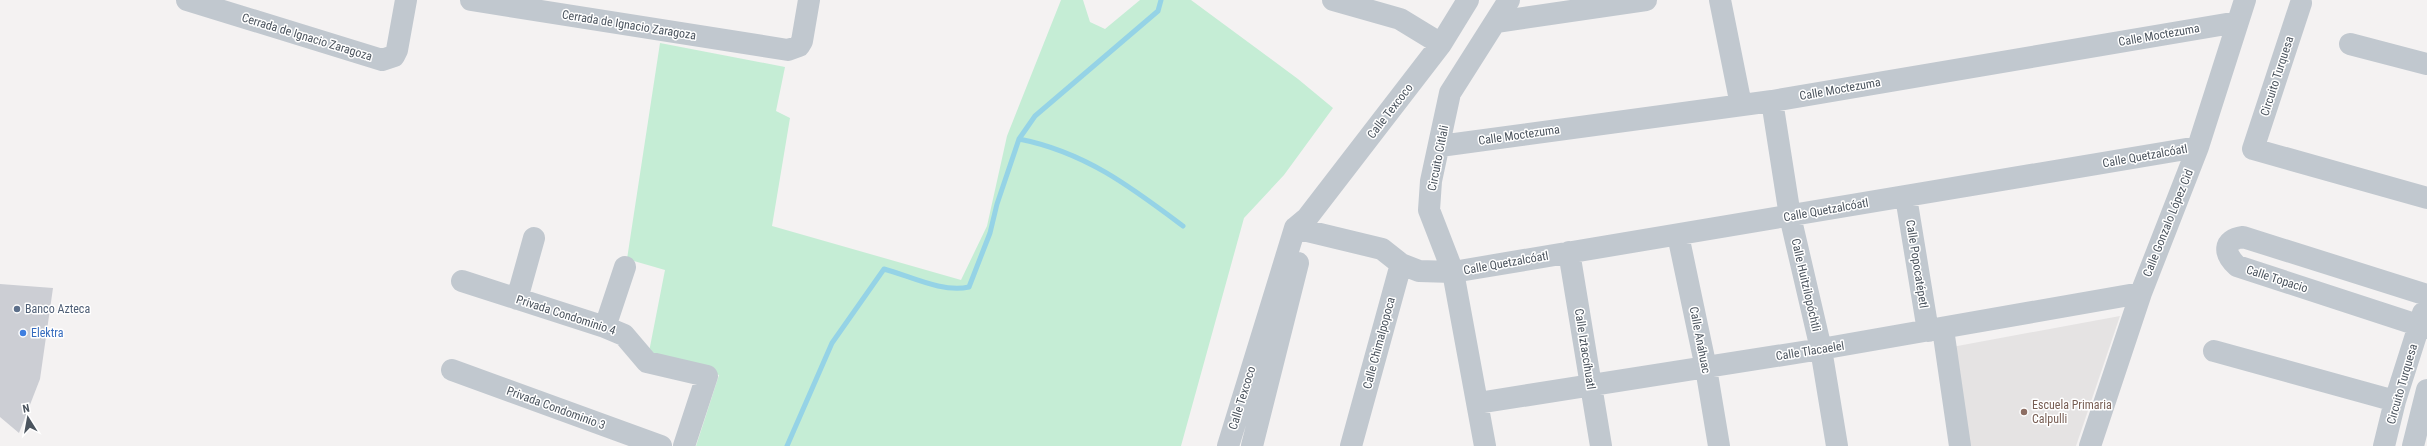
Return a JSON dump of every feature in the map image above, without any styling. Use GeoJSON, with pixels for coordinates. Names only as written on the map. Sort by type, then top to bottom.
{"type":"FeatureCollection","features":[{"type":"Feature","properties":{"kind":"street","name":"Cerrada de Ignacio Zaragoza"},"geometry":{"type":"LineString","coordinates":[[187,0],[382,60],[389,60],[394,56],[397,50],[406,0]]}},
{"type":"Feature","properties":{"kind":"street","name":"Cerrada de Ignacio Zaragoza"},"geometry":{"type":"LineString","coordinates":[[471,0],[788,50],[799,46],[802,41],[809,0]]}},
{"type":"Feature","properties":{"kind":"street"},"geometry":{"type":"LineString","coordinates":[[1333,0],[1400,19],[1441,44]]}},
{"type":"Feature","properties":{"kind":"street","name":"Calle Texcoco"},"geometry":{"type":"LineString","coordinates":[[1228,446],[1303,226],[1441,44],[1468,0]]}},
{"type":"Feature","properties":{"kind":"street","name":"Circuito Citlali"},"geometry":{"type":"LineString","coordinates":[[1485,446],[1453,272],[1429,210],[1431,181],[1440,146],[1450,93],[1509,0]]}},
{"type":"Feature","properties":{"kind":"street"},"geometry":{"type":"LineString","coordinates":[[1496,22],[1646,0]]}},
{"type":"Feature","properties":{"kind":"street"},"geometry":{"type":"LineString","coordinates":[[1720,0],[1741,105]]}},
{"type":"Feature","properties":{"kind":"street","name":"Calle Gonzalo López Cid"},"geometry":{"type":"LineString","coordinates":[[2090,446],[2141,293],[2198,147],[2245,0]]}},
{"type":"Feature","properties":{"kind":"street","name":"Circuito Turquesa"},"geometry":{"type":"LineString","coordinates":[[2301,3],[2253,149],[2427,198]]}},
{"type":"Feature","properties":{"kind":"street","name":"Calle Moctezuma"},"geometry":{"type":"LineString","coordinates":[[1440,146],[1772,101],[2238,22]]}},
{"type":"Feature","properties":{"kind":"street"},"geometry":{"type":"LineString","coordinates":[[2350,44],[2427,64]]}},
{"type":"Feature","properties":{"kind":"street","name":"Calle Huitzilopóchtli"},"geometry":{"type":"LineString","coordinates":[[1772,101],[1790,216],[1821,349],[1837,446]]}},
{"type":"Feature","properties":{"kind":"street","name":"Calle Quetzalcóatl"},"geometry":{"type":"LineString","coordinates":[[1401,264],[1419,271],[1453,272],[2198,147]]}},
{"type":"Feature","properties":{"kind":"street","name":"Calle Popocatépetl"},"geometry":{"type":"LineString","coordinates":[[1906,197],[1960,446]]}},
{"type":"Feature","properties":{"kind":"street"},"geometry":{"type":"LineString","coordinates":[[1303,226],[1382,249],[1401,264]]}},
{"type":"Feature","properties":{"kind":"street","name":"Calle Texcoco"},"geometry":{"type":"LineString","coordinates":[[1252,446],[1303,226]]}},
{"type":"Feature","properties":{"kind":"street","name":"Calle Anáhuac"},"geometry":{"type":"LineString","coordinates":[[1678,235],[1706,368],[1719,446]]}},
{"type":"Feature","properties":{"kind":"street"},"geometry":{"type":"LineString","coordinates":[[517,299],[534,238]]}},
{"type":"Feature","properties":{"kind":"street","name":"Calle Topacio"},"geometry":{"type":"LineString","coordinates":[[2423,327],[2237,266],[2228,255],[2228,244],[2234,239],[2251,239],[2427,295]]}},
{"type":"Feature","properties":{"kind":"street","name":"Calle Iztaccíhuatl"},"geometry":{"type":"LineString","coordinates":[[1569,252],[1602,446]]}},
{"type":"Feature","properties":{"kind":"street","name":"Calle Chimalpopoca"},"geometry":{"type":"LineString","coordinates":[[1356,439],[1401,264]]}},
{"type":"Feature","properties":{"kind":"street"},"geometry":{"type":"LineString","coordinates":[[605,327],[625,266]]}},
{"type":"Feature","properties":{"kind":"street","name":"Privada Condominio 4"},"geometry":{"type":"LineString","coordinates":[[462,281],[605,327],[624,335],[647,362],[707,376],[684,446]]}},
{"type":"Feature","properties":{"kind":"street","name":"Calle Tlacaelel"},"geometry":{"type":"LineString","coordinates":[[1478,402],[1706,368],[1935,330],[2141,293]]}},
{"type":"Feature","properties":{"kind":"street","name":"Circuito Turquesa"},"geometry":{"type":"LineString","coordinates":[[2384,446],[2395,401],[2423,327],[2427,298]]}},
{"type":"Feature","properties":{"kind":"street"},"geometry":{"type":"LineString","coordinates":[[2214,351],[2395,401]]}},
{"type":"Feature","properties":{"kind":"street","name":"Privada Condominio 3"},"geometry":{"type":"LineString","coordinates":[[452,370],[660,446]]}},
{"type":"Feature","properties":{"kind":"street"},"geometry":{"type":"LineString","coordinates":[[2413,446],[2425,413],[2427,390]]}},
{"type":"Feature","properties":{"kind":"shaded area","name":"Escuela Primaria Calpulli"},"geometry":{"type":"Polygon","coordinates":[[[2120,316],[2076,446],[1966,446],[1952,347],[2120,316]]]}},
{"type":"Feature","properties":{"kind":"green space"},"geometry":{"type":"Polygon","coordinates":[[[1061,0],[1083,0],[1090,22],[1105,29],[1140,0],[1191,0],[1298,79],[1333,108],[1284,175],[1244,218],[1181,446],[696,446],[719,375],[648,357],[665,270],[627,259],[660,43],[785,67],[776,111],[790,118],[772,226],[961,280],[987,226],[1007,136],[1061,0]]]}},
{"type":"Feature","properties":{"kind":"building","name":"Elektra"},"geometry":{"type":"Polygon","coordinates":[[[0,284],[53,288],[40,379],[19,433],[0,417],[0,284]]]}},
{"type":"Feature","properties":{"kind":"waterway"},"geometry":{"type":"LineString","coordinates":[[787,446],[832,343],[884,269],[937,286],[948,288],[969,287],[990,233],[997,204],[1019,139],[1035,116],[1158,11],[1161,0]]}},
{"type":"Feature","properties":{"kind":"waterway"},"geometry":{"type":"LineString","coordinates":[[1019,139],[1043,145],[1086,162],[1126,185],[1183,226]]}},
{"type":"Feature","properties":{"kind":"place","name":"Banco Azteca"},"geometry":{"type":"Point","coordinates":[17,309]}},
{"type":"Feature","properties":{"kind":"place","name":"Elektra"},"geometry":{"type":"Point","coordinates":[23,333]}},
{"type":"Feature","properties":{"kind":"place","name":"Escuela Primaria Calpulli"},"geometry":{"type":"Point","coordinates":[2024,412]}}]}
